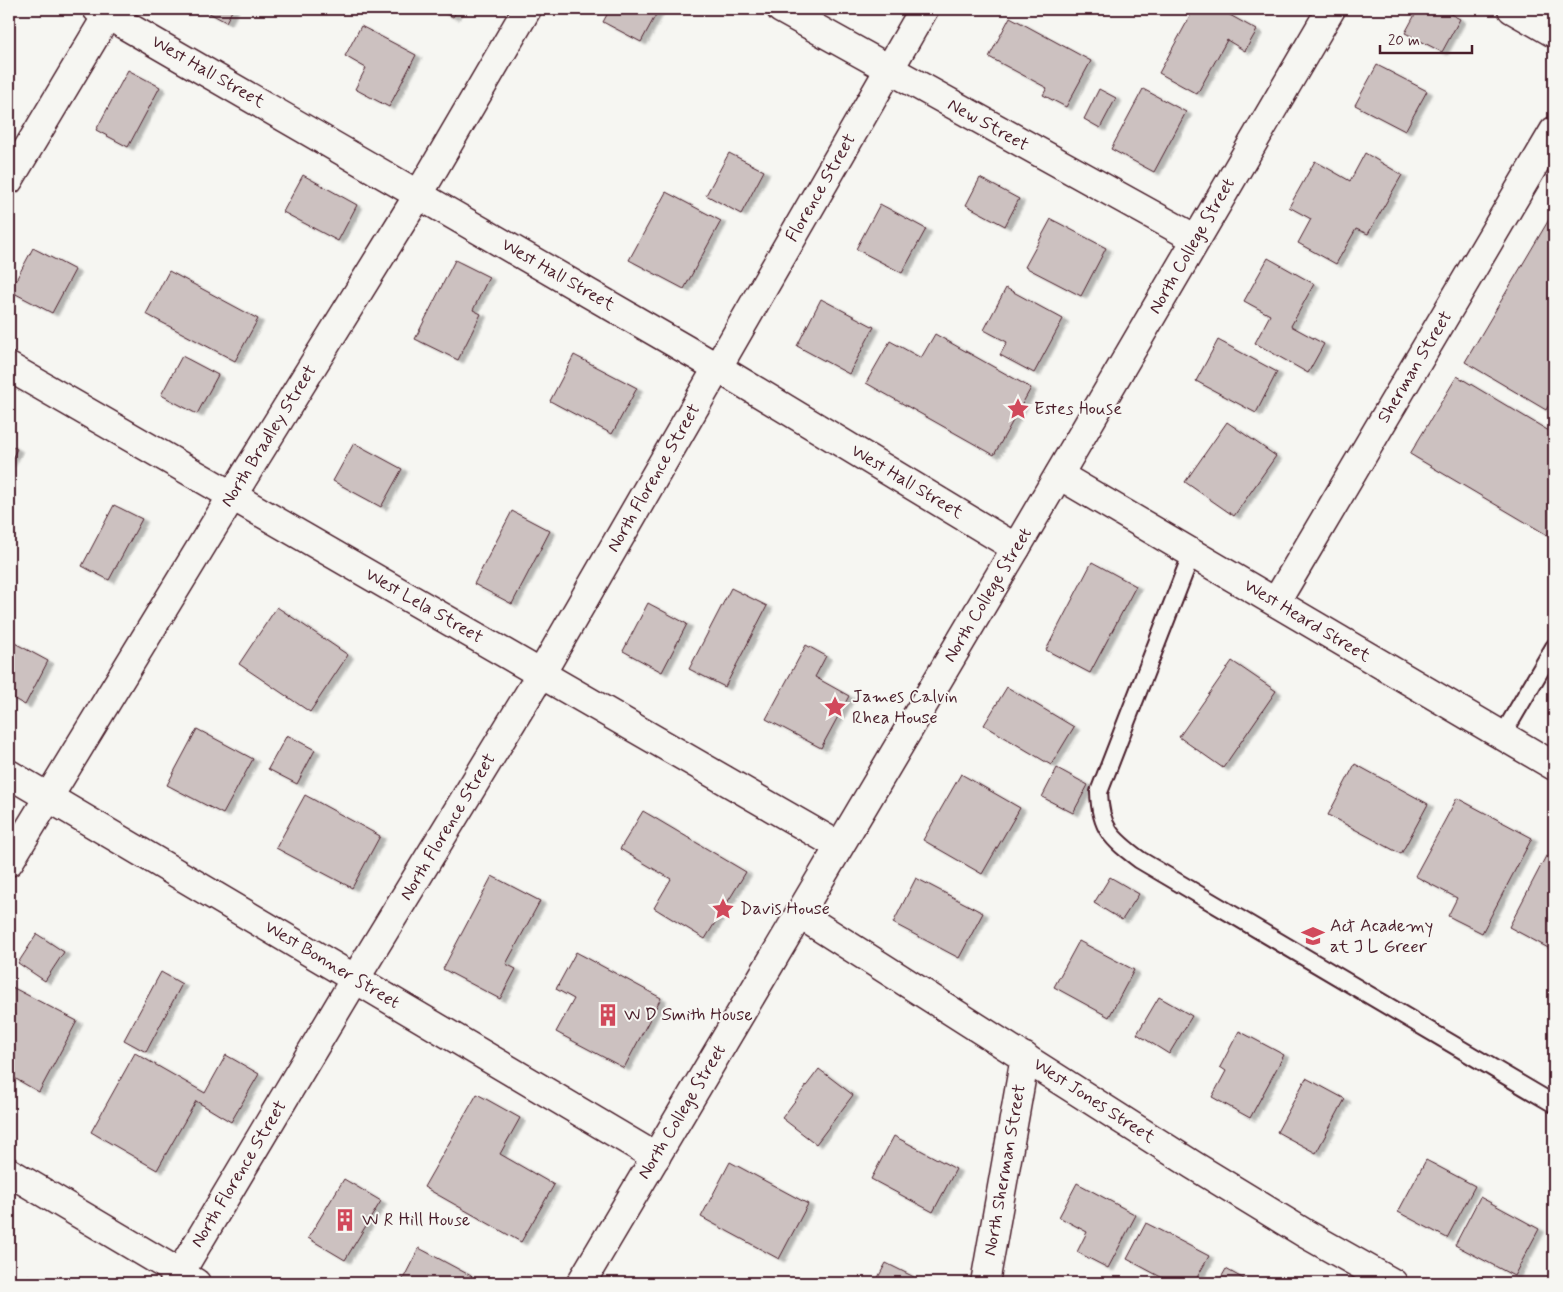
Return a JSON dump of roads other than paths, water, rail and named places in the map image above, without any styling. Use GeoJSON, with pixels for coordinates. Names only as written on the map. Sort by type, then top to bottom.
{"type":"FeatureCollection","features":[{"type":"Feature","properties":{"kind":"street","name":"North Bradley Street"},"geometry":{"type":"LineString","coordinates":[[9,862],[47,797],[419,194],[527,9]]}},
{"type":"Feature","properties":{"kind":"street","name":"New Street"},"geometry":{"type":"LineString","coordinates":[[781,9],[1196,239]]}},
{"type":"Feature","properties":{"kind":"street","name":"Florence Street"},"geometry":{"type":"LineString","coordinates":[[718,368],[924,9]]}},
{"type":"Feature","properties":{"kind":"street","name":"North College Street"},"geometry":{"type":"LineString","coordinates":[[581,1283],[1059,475],[1330,9]]}},
{"type":"Feature","properties":{"kind":"street"},"geometry":{"type":"LineString","coordinates":[[1512,9],[1554,33]]}},
{"type":"Feature","properties":{"kind":"street","name":"West Hall Street"},"geometry":{"type":"LineString","coordinates":[[105,11],[718,368],[1016,548]]}},
{"type":"Feature","properties":{"kind":"street"},"geometry":{"type":"LineString","coordinates":[[9,180],[105,11]]}},
{"type":"Feature","properties":{"kind":"street","name":"Sherman Street"},"geometry":{"type":"LineString","coordinates":[[1276,602],[1554,131]]}},
{"type":"Feature","properties":{"kind":"street","name":"West Lela Street"},"geometry":{"type":"LineString","coordinates":[[9,367],[839,846]]}},
{"type":"Feature","properties":{"kind":"street","name":"North Florence Street"},"geometry":{"type":"LineString","coordinates":[[183,1280],[355,979],[541,674],[718,368]]}},
{"type":"Feature","properties":{"kind":"street","name":"West Heard Street"},"geometry":{"type":"LineString","coordinates":[[1059,475],[1554,766]]}},
{"type":"Feature","properties":{"kind":"street","name":"West Bonner Street"},"geometry":{"type":"LineString","coordinates":[[9,774],[656,1157]]}},
{"type":"Feature","properties":{"kind":"street","name":"West Jones Street"},"geometry":{"type":"LineString","coordinates":[[799,914],[1218,1180],[1306,1234],[1393,1283]]}},
{"type":"Feature","properties":{"kind":"street","name":"North Sherman Street"},"geometry":{"type":"LineString","coordinates":[[985,1283],[1026,1057]]}},
{"type":"Feature","properties":{"kind":"street"},"geometry":{"type":"LineString","coordinates":[[9,1172],[183,1280]]}},
{"type":"Feature","properties":{"kind":"lane"},"geometry":{"type":"LineString","coordinates":[[1192,553],[1099,792],[1099,808],[1104,826],[1116,842],[1140,860],[1554,1104]]}},
{"type":"Feature","properties":{"kind":"lane"},"geometry":{"type":"LineString","coordinates":[[1502,736],[1554,647]]}},
{"type":"Feature","properties":{"kind":"place","name":"Estes House"},"geometry":{"type":"Point","coordinates":[1018,409]}},
{"type":"Feature","properties":{"kind":"place","name":"James Calvin Rhea House"},"geometry":{"type":"Point","coordinates":[835,707]}},
{"type":"Feature","properties":{"kind":"place","name":"Davis House"},"geometry":{"type":"Point","coordinates":[723,909]}},
{"type":"Feature","properties":{"kind":"place","name":"Act Academy at J L Greer"},"geometry":{"type":"Point","coordinates":[1313,936]}},
{"type":"Feature","properties":{"kind":"place","name":"W D Smith House"},"geometry":{"type":"Point","coordinates":[608,1015]}},
{"type":"Feature","properties":{"kind":"place","name":"W R Hill House"},"geometry":{"type":"Point","coordinates":[345,1220]}}]}
